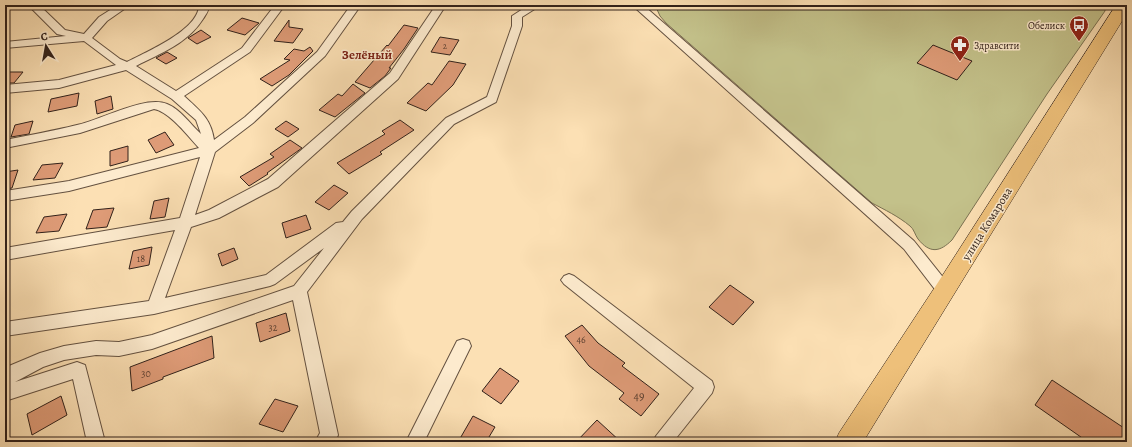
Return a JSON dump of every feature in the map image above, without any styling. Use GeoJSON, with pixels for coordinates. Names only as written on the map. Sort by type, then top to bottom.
{"type":"FeatureCollection","features":[{"type":"Feature","properties":{"kind":"main road","name":"улица Комарова"},"geometry":{"type":"LineString","coordinates":[[848,442],[945,291],[1124,5]]}},
{"type":"Feature","properties":{"kind":"street"},"geometry":{"type":"LineString","coordinates":[[32,5],[61,32],[86,38],[116,61],[128,66],[176,96],[201,118],[208,133],[208,150],[185,223],[154,307]]}},
{"type":"Feature","properties":{"kind":"street"},"geometry":{"type":"LineString","coordinates":[[5,45],[86,38],[103,19],[125,5]]}},
{"type":"Feature","properties":{"kind":"street"},"geometry":{"type":"LineString","coordinates":[[5,89],[59,84],[128,66],[182,37],[191,29],[204,7],[216,5]]}},
{"type":"Feature","properties":{"kind":"street"},"geometry":{"type":"LineString","coordinates":[[176,96],[246,50],[280,5]]}},
{"type":"Feature","properties":{"kind":"street"},"geometry":{"type":"LineString","coordinates":[[5,196],[69,186],[208,150],[249,120],[321,54],[356,5]]}},
{"type":"Feature","properties":{"kind":"street"},"geometry":{"type":"LineString","coordinates":[[5,254],[185,223],[214,214],[273,183],[394,76],[441,5]]}},
{"type":"Feature","properties":{"kind":"street"},"geometry":{"type":"LineString","coordinates":[[5,379],[15,372],[40,361],[64,353],[96,348],[119,349],[152,342],[299,291],[358,215],[450,121],[492,99],[517,26],[517,16],[536,5]]}},
{"type":"Feature","properties":{"kind":"street"},"geometry":{"type":"LineString","coordinates":[[637,5],[909,245],[945,291]]}},
{"type":"Feature","properties":{"kind":"street"},"geometry":{"type":"LineString","coordinates":[[5,144],[80,129],[154,105],[164,107],[171,112],[208,150]]}},
{"type":"Feature","properties":{"kind":"street"},"geometry":{"type":"LineString","coordinates":[[5,329],[154,307],[270,280],[358,215]]}},
{"type":"Feature","properties":{"kind":"street"},"geometry":{"type":"LineString","coordinates":[[569,280],[706,387],[662,442]]}},
{"type":"Feature","properties":{"kind":"street"},"geometry":{"type":"LineString","coordinates":[[299,291],[329,434],[324,442]]}},
{"type":"Feature","properties":{"kind":"street"},"geometry":{"type":"LineString","coordinates":[[416,442],[463,346]]}},
{"type":"Feature","properties":{"kind":"street"},"geometry":{"type":"LineString","coordinates":[[5,393],[77,370],[79,371],[96,442]]}},
{"type":"Feature","properties":{"kind":"shaded area"},"geometry":{"type":"Polygon","coordinates":[[[655,5],[1102,5],[1105,7],[1105,11],[1047,94],[952,240],[943,247],[935,250],[922,244],[911,227],[905,222],[872,203],[666,23],[660,16],[655,5]]]}},
{"type":"Feature","properties":{"kind":"building"},"geometry":{"type":"Polygon","coordinates":[[[242,18],[259,23],[245,35],[227,30],[242,18]]]}},
{"type":"Feature","properties":{"kind":"building"},"geometry":{"type":"Polygon","coordinates":[[[289,20],[289,27],[303,29],[293,43],[274,41],[289,20]]]}},
{"type":"Feature","properties":{"kind":"building"},"geometry":{"type":"Polygon","coordinates":[[[404,25],[418,28],[389,68],[391,68],[385,76],[370,88],[355,82],[387,45],[388,46],[404,25]]]}},
{"type":"Feature","properties":{"kind":"building"},"geometry":{"type":"Polygon","coordinates":[[[201,30],[211,37],[197,44],[188,38],[201,30]]]}},
{"type":"Feature","properties":{"kind":"building"},"geometry":{"type":"Polygon","coordinates":[[[440,37],[459,40],[450,55],[431,52],[440,37]]]}},
{"type":"Feature","properties":{"kind":"building"},"geometry":{"type":"Polygon","coordinates":[[[933,45],[972,61],[957,80],[917,63],[933,45]]]}},
{"type":"Feature","properties":{"kind":"building"},"geometry":{"type":"Polygon","coordinates":[[[310,47],[313,51],[289,75],[272,86],[260,79],[290,60],[284,59],[294,49],[304,51],[310,47]]]}},
{"type":"Feature","properties":{"kind":"building"},"geometry":{"type":"Polygon","coordinates":[[[167,52],[177,58],[166,64],[156,58],[167,52]]]}},
{"type":"Feature","properties":{"kind":"building"},"geometry":{"type":"Polygon","coordinates":[[[449,61],[466,64],[453,85],[426,111],[407,103],[428,83],[432,85],[449,61]]]}},
{"type":"Feature","properties":{"kind":"building"},"geometry":{"type":"Polygon","coordinates":[[[5,72],[23,72],[14,83],[5,83],[5,72]]]}},
{"type":"Feature","properties":{"kind":"building"},"geometry":{"type":"Polygon","coordinates":[[[353,84],[365,93],[335,117],[319,110],[338,94],[342,96],[353,84]]]}},
{"type":"Feature","properties":{"kind":"building"},"geometry":{"type":"Polygon","coordinates":[[[79,93],[77,106],[48,112],[51,99],[79,93]]]}},
{"type":"Feature","properties":{"kind":"building"},"geometry":{"type":"Polygon","coordinates":[[[111,96],[113,109],[97,114],[95,101],[111,96]]]}},
{"type":"Feature","properties":{"kind":"building"},"geometry":{"type":"Polygon","coordinates":[[[400,120],[414,130],[380,152],[382,154],[349,174],[337,163],[385,134],[382,131],[400,120]]]}},
{"type":"Feature","properties":{"kind":"building"},"geometry":{"type":"Polygon","coordinates":[[[33,121],[29,134],[11,137],[15,125],[33,121]]]}},
{"type":"Feature","properties":{"kind":"building"},"geometry":{"type":"Polygon","coordinates":[[[286,121],[299,129],[288,137],[275,129],[286,121]]]}},
{"type":"Feature","properties":{"kind":"building"},"geometry":{"type":"Polygon","coordinates":[[[165,132],[174,145],[156,153],[148,140],[165,132]]]}},
{"type":"Feature","properties":{"kind":"building"},"geometry":{"type":"Polygon","coordinates":[[[290,140],[302,148],[267,173],[268,174],[249,186],[240,177],[274,157],[270,154],[290,140]]]}},
{"type":"Feature","properties":{"kind":"building"},"geometry":{"type":"Polygon","coordinates":[[[128,146],[128,161],[110,166],[110,151],[128,146]]]}},
{"type":"Feature","properties":{"kind":"building"},"geometry":{"type":"Polygon","coordinates":[[[63,163],[55,178],[33,180],[42,165],[63,163]]]}},
{"type":"Feature","properties":{"kind":"building"},"geometry":{"type":"Polygon","coordinates":[[[18,170],[12,188],[5,189],[5,172],[18,170]]]}},
{"type":"Feature","properties":{"kind":"building"},"geometry":{"type":"Polygon","coordinates":[[[334,185],[348,193],[329,210],[315,202],[334,185]]]}},
{"type":"Feature","properties":{"kind":"building"},"geometry":{"type":"Polygon","coordinates":[[[169,198],[165,217],[150,219],[154,201],[169,198]]]}},
{"type":"Feature","properties":{"kind":"building"},"geometry":{"type":"Polygon","coordinates":[[[114,208],[107,227],[86,229],[93,210],[114,208]]]}},
{"type":"Feature","properties":{"kind":"building"},"geometry":{"type":"Polygon","coordinates":[[[67,214],[59,231],[36,233],[44,217],[67,214]]]}},
{"type":"Feature","properties":{"kind":"building"},"geometry":{"type":"Polygon","coordinates":[[[306,215],[311,229],[286,238],[282,223],[306,215]]]}},
{"type":"Feature","properties":{"kind":"building"},"geometry":{"type":"Polygon","coordinates":[[[152,247],[149,265],[129,269],[133,251],[152,247]]]}},
{"type":"Feature","properties":{"kind":"building"},"geometry":{"type":"Polygon","coordinates":[[[234,248],[238,259],[222,266],[218,254],[234,248]]]}},
{"type":"Feature","properties":{"kind":"building"},"geometry":{"type":"Polygon","coordinates":[[[730,285],[754,302],[733,325],[709,307],[730,285]]]}},
{"type":"Feature","properties":{"kind":"building"},"geometry":{"type":"Polygon","coordinates":[[[286,313],[290,331],[260,342],[256,323],[286,313]]]}},
{"type":"Feature","properties":{"kind":"building"},"geometry":{"type":"Polygon","coordinates":[[[582,325],[598,343],[625,363],[622,366],[659,394],[641,416],[619,399],[624,393],[589,366],[565,336],[582,325]]]}},
{"type":"Feature","properties":{"kind":"building"},"geometry":{"type":"Polygon","coordinates":[[[212,336],[214,358],[163,377],[163,379],[132,391],[130,367],[212,336]]]}},
{"type":"Feature","properties":{"kind":"building"},"geometry":{"type":"Polygon","coordinates":[[[500,368],[519,381],[501,404],[482,391],[500,368]]]}},
{"type":"Feature","properties":{"kind":"building"},"geometry":{"type":"Polygon","coordinates":[[[1052,380],[1127,430],[1127,442],[1088,442],[1035,405],[1052,380]]]}},
{"type":"Feature","properties":{"kind":"building"},"geometry":{"type":"Polygon","coordinates":[[[61,396],[67,415],[32,435],[27,414],[61,396]]]}},
{"type":"Feature","properties":{"kind":"building"},"geometry":{"type":"Polygon","coordinates":[[[275,399],[298,406],[283,432],[259,424],[275,399]]]}},
{"type":"Feature","properties":{"kind":"building"},"geometry":{"type":"Polygon","coordinates":[[[473,416],[495,427],[486,442],[458,442],[473,416]]]}},
{"type":"Feature","properties":{"kind":"building"},"geometry":{"type":"Polygon","coordinates":[[[597,420],[621,442],[576,442],[597,420]]]}},
{"type":"Feature","properties":{"kind":"place","name":"Обелиск"},"geometry":{"type":"Point","coordinates":[1079,42]}},
{"type":"Feature","properties":{"kind":"place","name":"Здравсити"},"geometry":{"type":"Point","coordinates":[960,62]}},
{"type":"Feature","properties":{"kind":"district","name":"Зелёный"},"geometry":{"type":"Point","coordinates":[367,54]}}]}
